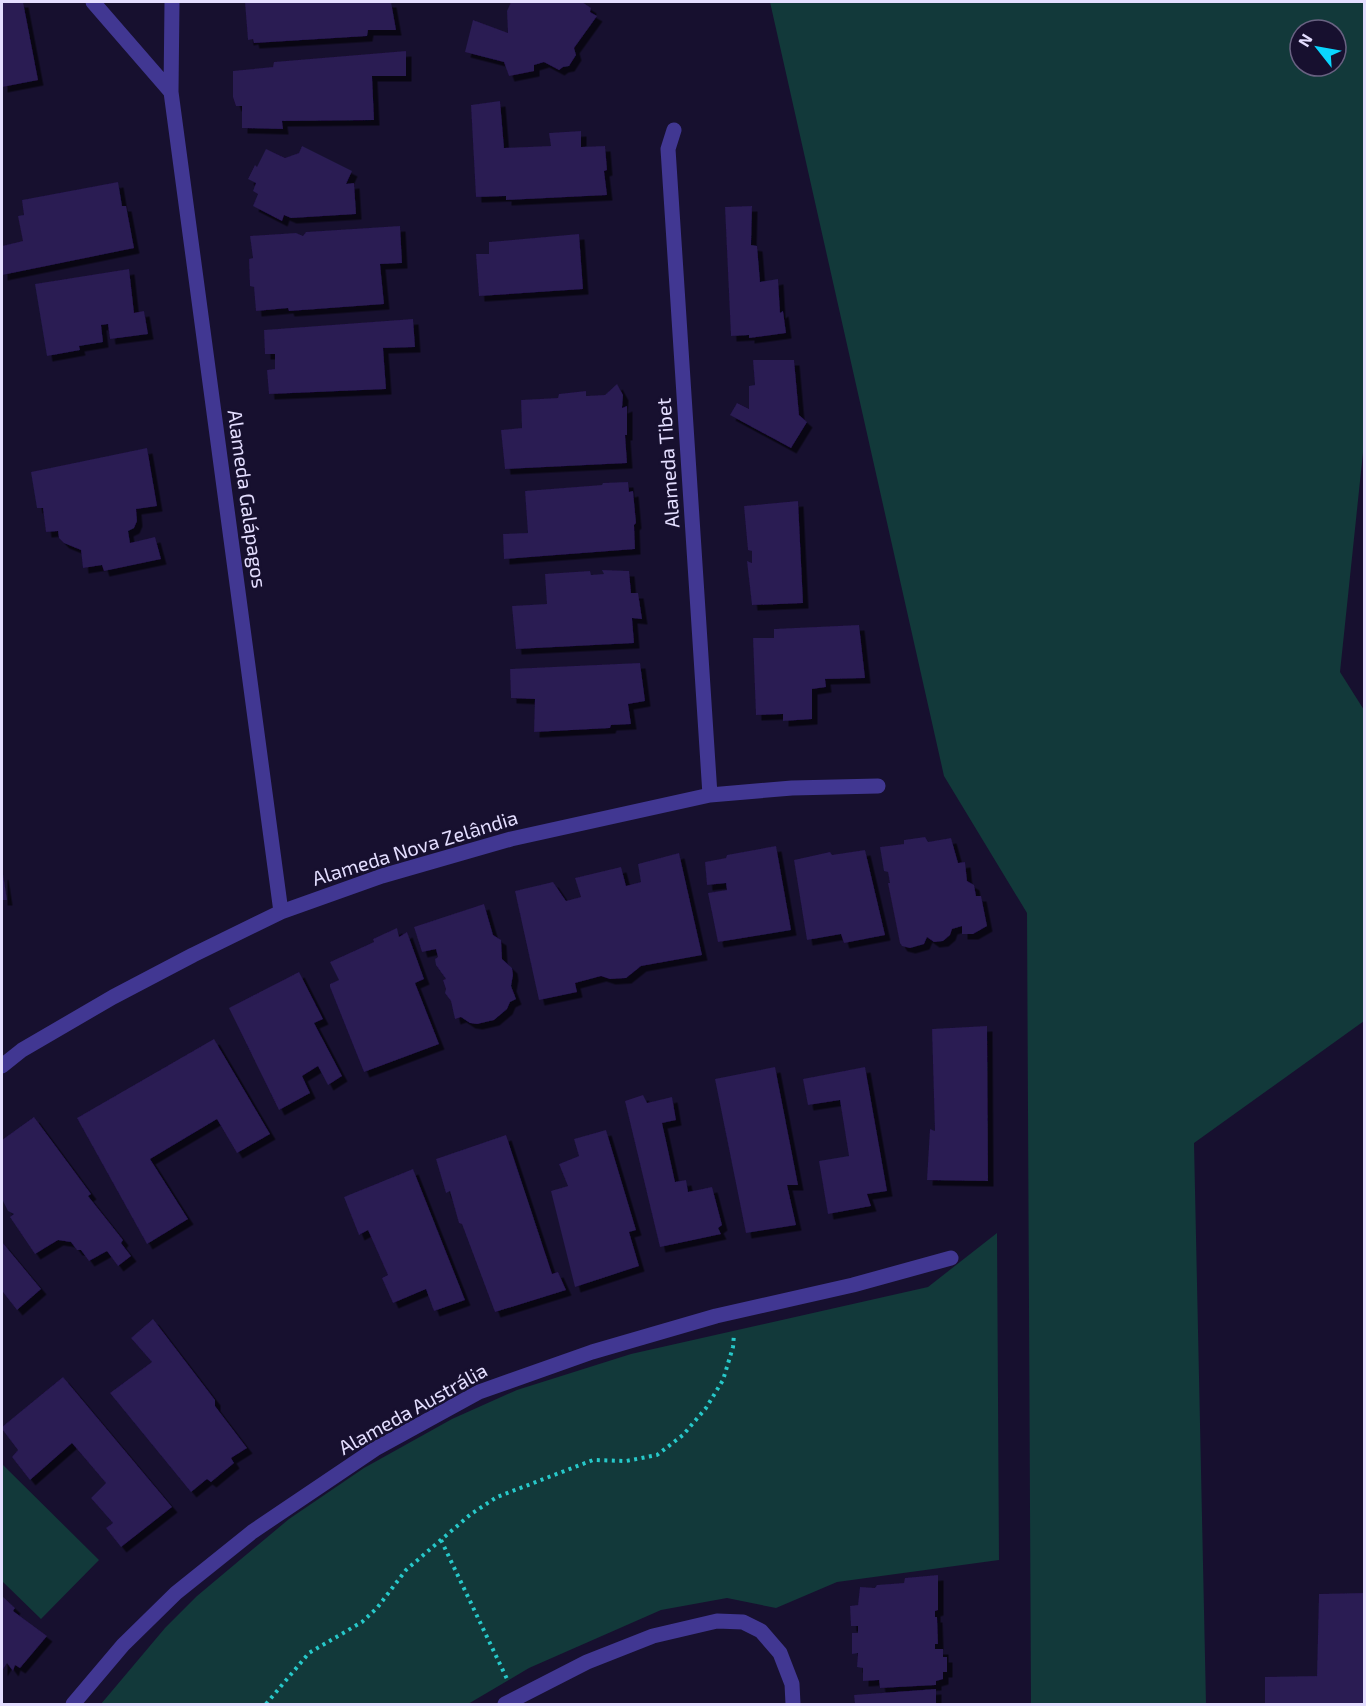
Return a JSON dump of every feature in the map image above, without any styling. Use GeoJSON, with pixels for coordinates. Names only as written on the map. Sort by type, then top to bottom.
{"type":"FeatureCollection","features":[{"type":"Feature","properties":{"kind":"street"},"geometry":{"type":"LineString","coordinates":[[93,2],[171,92]]}},
{"type":"Feature","properties":{"kind":"street","name":"Alameda Galápagos"},"geometry":{"type":"LineString","coordinates":[[172,2],[171,92],[281,912]]}},
{"type":"Feature","properties":{"kind":"street","name":"Alameda Tibet"},"geometry":{"type":"LineString","coordinates":[[674,130],[669,149],[710,795]]}},
{"type":"Feature","properties":{"kind":"street","name":"Alameda Nova Zelândia"},"geometry":{"type":"LineString","coordinates":[[2,1066],[22,1050],[113,997],[193,955],[281,912],[382,876],[511,839],[710,795],[792,788],[878,786]]}},
{"type":"Feature","properties":{"kind":"street","name":"Alameda Austrália"},"geometry":{"type":"LineString","coordinates":[[73,1704],[123,1645],[176,1593],[252,1532],[375,1449],[479,1392],[592,1352],[736,1311],[853,1285],[951,1257]]}},
{"type":"Feature","properties":{"kind":"street"},"geometry":{"type":"LineString","coordinates":[[511,1702],[587,1662],[642,1641],[717,1621],[743,1622],[761,1631],[780,1653],[792,1684],[793,1704]]}},
{"type":"Feature","properties":{"kind":"path"},"geometry":{"type":"LineString","coordinates":[[266,1704],[309,1653],[362,1622],[377,1608],[406,1570],[471,1514],[506,1493],[592,1460],[626,1461],[657,1455],[683,1435],[706,1408],[723,1380],[733,1347],[736,1311]]}},
{"type":"Feature","properties":{"kind":"path"},"geometry":{"type":"LineString","coordinates":[[441,1540],[511,1702]]}},
{"type":"Feature","properties":{"kind":"green space"},"geometry":{"type":"Polygon","coordinates":[[[770,2],[1364,2],[1364,443],[1340,672],[1364,710],[1364,1021],[1194,1143],[1206,1704],[1031,1704],[1027,913],[944,776],[770,2]]]}},
{"type":"Feature","properties":{"kind":"green space"},"geometry":{"type":"Polygon","coordinates":[[[997,1233],[999,1560],[837,1582],[776,1608],[727,1598],[661,1610],[529,1668],[468,1704],[101,1704],[165,1628],[197,1596],[289,1519],[364,1468],[452,1419],[517,1390],[631,1354],[928,1287],[997,1233]]]}},
{"type":"Feature","properties":{"kind":"green space"},"geometry":{"type":"Polygon","coordinates":[[[2,1464],[99,1560],[41,1619],[2,1581],[2,1464]]]}},
{"type":"Feature","properties":{"kind":"building"},"geometry":{"type":"Polygon","coordinates":[[[2,2],[23,2],[38,80],[2,87],[2,2]]]}},
{"type":"Feature","properties":{"kind":"building"},"geometry":{"type":"Polygon","coordinates":[[[245,2],[391,2],[396,30],[368,30],[367,36],[254,43],[253,39],[248,40],[245,2]]]}},
{"type":"Feature","properties":{"kind":"building"},"geometry":{"type":"Polygon","coordinates":[[[511,2],[582,2],[591,8],[590,12],[597,16],[574,48],[576,55],[569,66],[559,70],[544,62],[534,65],[534,71],[509,76],[504,62],[465,52],[473,20],[508,33],[507,11],[511,2]]]}},
{"type":"Feature","properties":{"kind":"building"},"geometry":{"type":"Polygon","coordinates":[[[406,51],[406,76],[372,76],[374,120],[282,121],[283,129],[242,128],[242,106],[236,106],[233,97],[233,71],[273,67],[274,62],[406,51]]]}},
{"type":"Feature","properties":{"kind":"building"},"geometry":{"type":"Polygon","coordinates":[[[500,101],[504,148],[551,146],[549,133],[581,131],[581,147],[605,146],[607,170],[604,171],[607,195],[506,200],[506,196],[476,197],[471,105],[500,101]]]}},
{"type":"Feature","properties":{"kind":"building"},"geometry":{"type":"Polygon","coordinates":[[[302,146],[352,171],[346,184],[354,183],[356,214],[291,218],[284,215],[282,221],[253,206],[258,194],[253,191],[256,183],[248,179],[266,149],[285,158],[299,153],[302,146]]]}},
{"type":"Feature","properties":{"kind":"building"},"geometry":{"type":"Polygon","coordinates":[[[118,182],[122,206],[126,206],[134,248],[2,275],[2,246],[23,241],[18,216],[24,215],[22,200],[118,182]]]}},
{"type":"Feature","properties":{"kind":"building"},"geometry":{"type":"Polygon","coordinates":[[[752,206],[751,245],[757,246],[760,282],[778,279],[780,313],[783,311],[786,333],[749,338],[749,335],[731,336],[725,207],[752,206]]]}},
{"type":"Feature","properties":{"kind":"building"},"geometry":{"type":"Polygon","coordinates":[[[400,226],[402,263],[380,264],[384,304],[289,311],[288,308],[256,311],[254,287],[250,286],[249,259],[253,258],[250,236],[296,233],[303,236],[306,232],[400,226]]]}},
{"type":"Feature","properties":{"kind":"building"},"geometry":{"type":"Polygon","coordinates":[[[579,234],[583,289],[479,296],[476,254],[489,254],[489,242],[579,234]]]}},
{"type":"Feature","properties":{"kind":"building"},"geometry":{"type":"Polygon","coordinates":[[[129,269],[134,313],[144,311],[148,334],[110,339],[108,324],[101,325],[103,342],[79,346],[80,350],[47,356],[35,284],[129,269]]]}},
{"type":"Feature","properties":{"kind":"building"},"geometry":{"type":"Polygon","coordinates":[[[413,319],[415,347],[383,348],[386,389],[269,394],[267,370],[275,369],[275,354],[265,354],[264,330],[413,319]]]}},
{"type":"Feature","properties":{"kind":"building"},"geometry":{"type":"Polygon","coordinates":[[[753,360],[794,360],[799,415],[807,422],[791,448],[730,415],[737,403],[749,409],[749,386],[755,385],[753,360]]]}},
{"type":"Feature","properties":{"kind":"building"},"geometry":{"type":"Polygon","coordinates":[[[617,384],[623,395],[622,408],[627,406],[627,435],[625,435],[627,463],[505,469],[501,430],[522,428],[521,400],[558,398],[559,394],[586,391],[586,396],[605,395],[617,384]]]}},
{"type":"Feature","properties":{"kind":"building"},"geometry":{"type":"Polygon","coordinates":[[[147,448],[157,506],[136,509],[137,521],[134,528],[128,531],[130,543],[155,537],[161,559],[104,571],[102,565],[83,568],[81,550],[64,543],[59,538],[58,531],[46,532],[43,508],[37,508],[31,472],[147,448]]]}},
{"type":"Feature","properties":{"kind":"building"},"geometry":{"type":"Polygon","coordinates":[[[628,482],[629,492],[633,491],[636,523],[634,525],[635,549],[504,559],[503,534],[528,533],[525,491],[628,482]]]}},
{"type":"Feature","properties":{"kind":"building"},"geometry":{"type":"Polygon","coordinates":[[[798,501],[803,603],[752,605],[747,561],[752,563],[752,551],[748,550],[744,506],[798,501]]]}},
{"type":"Feature","properties":{"kind":"building"},"geometry":{"type":"Polygon","coordinates":[[[602,570],[629,571],[631,593],[638,593],[642,619],[632,618],[634,643],[516,649],[512,606],[547,604],[545,574],[590,571],[591,575],[604,574],[602,570]]]}},
{"type":"Feature","properties":{"kind":"building"},"geometry":{"type":"Polygon","coordinates":[[[859,625],[865,678],[825,679],[826,687],[812,689],[812,719],[783,721],[783,714],[756,715],[753,638],[774,638],[774,629],[859,625]]]}},
{"type":"Feature","properties":{"kind":"building"},"geometry":{"type":"Polygon","coordinates":[[[640,663],[645,701],[628,704],[631,724],[611,725],[610,728],[534,732],[535,699],[511,698],[510,669],[640,663]]]}},
{"type":"Feature","properties":{"kind":"building"},"geometry":{"type":"Polygon","coordinates":[[[925,837],[928,842],[951,838],[958,863],[965,862],[967,881],[974,885],[976,896],[981,896],[987,926],[973,934],[962,934],[962,926],[952,929],[950,935],[943,941],[934,942],[927,937],[924,944],[910,948],[900,943],[888,883],[890,883],[888,872],[884,871],[880,847],[904,844],[904,840],[925,837]]]}},
{"type":"Feature","properties":{"kind":"building"},"geometry":{"type":"Polygon","coordinates":[[[776,846],[791,930],[718,942],[708,893],[727,890],[726,883],[707,885],[705,862],[726,858],[727,855],[776,846]]]}},
{"type":"Feature","properties":{"kind":"building"},"geometry":{"type":"Polygon","coordinates":[[[865,850],[885,935],[844,943],[841,934],[807,940],[794,860],[830,852],[832,855],[865,850]]]}},
{"type":"Feature","properties":{"kind":"building"},"geometry":{"type":"Polygon","coordinates":[[[679,853],[702,955],[641,966],[626,978],[610,979],[601,976],[575,983],[577,992],[539,1000],[515,891],[553,882],[566,901],[581,897],[575,878],[621,867],[626,886],[641,882],[638,864],[679,853]]]}},
{"type":"Feature","properties":{"kind":"building"},"geometry":{"type":"Polygon","coordinates":[[[3,874],[7,900],[2,900],[3,874]]]}},
{"type":"Feature","properties":{"kind":"building"},"geometry":{"type":"Polygon","coordinates":[[[484,904],[493,935],[501,940],[502,959],[512,968],[511,986],[516,999],[510,1002],[507,1009],[494,1020],[477,1024],[470,1023],[461,1017],[455,1019],[451,1001],[445,993],[443,980],[446,979],[436,965],[435,959],[438,957],[436,949],[422,952],[414,927],[484,904]]]}},
{"type":"Feature","properties":{"kind":"building"},"geometry":{"type":"Polygon","coordinates":[[[397,928],[399,937],[407,932],[424,979],[415,983],[439,1044],[364,1072],[330,987],[330,984],[339,980],[330,962],[374,942],[373,939],[397,928]]]}},
{"type":"Feature","properties":{"kind":"building"},"geometry":{"type":"Polygon","coordinates":[[[299,972],[323,1019],[314,1023],[342,1076],[328,1085],[318,1066],[302,1076],[310,1093],[279,1110],[229,1008],[299,972]]]}},
{"type":"Feature","properties":{"kind":"building"},"geometry":{"type":"Polygon","coordinates":[[[987,1026],[988,1181],[927,1180],[930,1129],[935,1131],[932,1029],[987,1026]]]}},
{"type":"Feature","properties":{"kind":"building"},"geometry":{"type":"Polygon","coordinates":[[[214,1039],[270,1134],[237,1153],[217,1119],[150,1159],[188,1219],[147,1244],[77,1118],[214,1039]]]}},
{"type":"Feature","properties":{"kind":"building"},"geometry":{"type":"Polygon","coordinates":[[[775,1067],[798,1185],[787,1185],[796,1225],[746,1233],[715,1079],[775,1067]]]}},
{"type":"Feature","properties":{"kind":"building"},"geometry":{"type":"Polygon","coordinates":[[[865,1067],[887,1191],[867,1194],[871,1206],[828,1214],[819,1161],[849,1156],[840,1100],[808,1105],[803,1079],[865,1067]]]}},
{"type":"Feature","properties":{"kind":"building"},"geometry":{"type":"Polygon","coordinates":[[[643,1095],[647,1103],[672,1097],[676,1120],[662,1123],[675,1182],[686,1180],[688,1192],[712,1187],[722,1225],[718,1228],[721,1234],[660,1247],[625,1101],[643,1095]]]}},
{"type":"Feature","properties":{"kind":"building"},"geometry":{"type":"Polygon","coordinates":[[[34,1117],[91,1194],[88,1196],[123,1240],[121,1243],[131,1256],[118,1266],[107,1251],[89,1261],[71,1242],[58,1240],[35,1254],[10,1217],[14,1214],[8,1211],[2,1201],[2,1140],[34,1117]]]}},
{"type":"Feature","properties":{"kind":"building"},"geometry":{"type":"Polygon","coordinates":[[[606,1130],[636,1230],[629,1232],[639,1266],[575,1287],[551,1191],[568,1186],[559,1164],[579,1156],[574,1139],[606,1130]]]}},
{"type":"Feature","properties":{"kind":"building"},"geometry":{"type":"Polygon","coordinates":[[[506,1135],[552,1274],[558,1272],[566,1290],[495,1312],[462,1224],[459,1223],[450,1191],[446,1193],[436,1159],[506,1135]]]}},
{"type":"Feature","properties":{"kind":"building"},"geometry":{"type":"Polygon","coordinates":[[[413,1169],[465,1300],[434,1311],[426,1289],[393,1303],[382,1278],[388,1275],[368,1230],[359,1235],[344,1197],[413,1169]]]}},
{"type":"Feature","properties":{"kind":"building"},"geometry":{"type":"Polygon","coordinates":[[[2,1242],[41,1289],[17,1310],[2,1293],[2,1242]]]}},
{"type":"Feature","properties":{"kind":"building"},"geometry":{"type":"Polygon","coordinates":[[[153,1319],[215,1400],[215,1406],[247,1448],[231,1458],[234,1463],[211,1482],[207,1479],[191,1492],[110,1393],[152,1362],[131,1338],[153,1319]]]}},
{"type":"Feature","properties":{"kind":"building"},"geometry":{"type":"Polygon","coordinates":[[[63,1377],[172,1507],[121,1547],[106,1528],[113,1523],[91,1498],[106,1483],[72,1443],[30,1480],[12,1457],[18,1450],[2,1429],[63,1377]]]}},
{"type":"Feature","properties":{"kind":"building"},"geometry":{"type":"Polygon","coordinates":[[[938,1575],[938,1610],[935,1611],[935,1617],[937,1617],[938,1644],[935,1644],[935,1649],[943,1649],[943,1657],[947,1657],[947,1672],[943,1672],[943,1679],[936,1681],[936,1685],[880,1688],[879,1680],[863,1681],[863,1668],[857,1667],[858,1653],[852,1654],[852,1633],[858,1633],[858,1626],[851,1626],[850,1606],[858,1605],[860,1587],[875,1588],[877,1585],[904,1583],[905,1578],[938,1575]]]}},
{"type":"Feature","properties":{"kind":"building"},"geometry":{"type":"Polygon","coordinates":[[[1364,1593],[1364,1704],[1265,1704],[1265,1677],[1317,1676],[1319,1594],[1364,1593]]]}},
{"type":"Feature","properties":{"kind":"building"},"geometry":{"type":"Polygon","coordinates":[[[2,1596],[15,1608],[13,1611],[47,1636],[20,1668],[15,1665],[13,1671],[7,1663],[2,1671],[2,1596]]]}},
{"type":"Feature","properties":{"kind":"building"},"geometry":{"type":"Polygon","coordinates":[[[936,1689],[936,1704],[855,1704],[854,1695],[936,1689]]]}}]}
